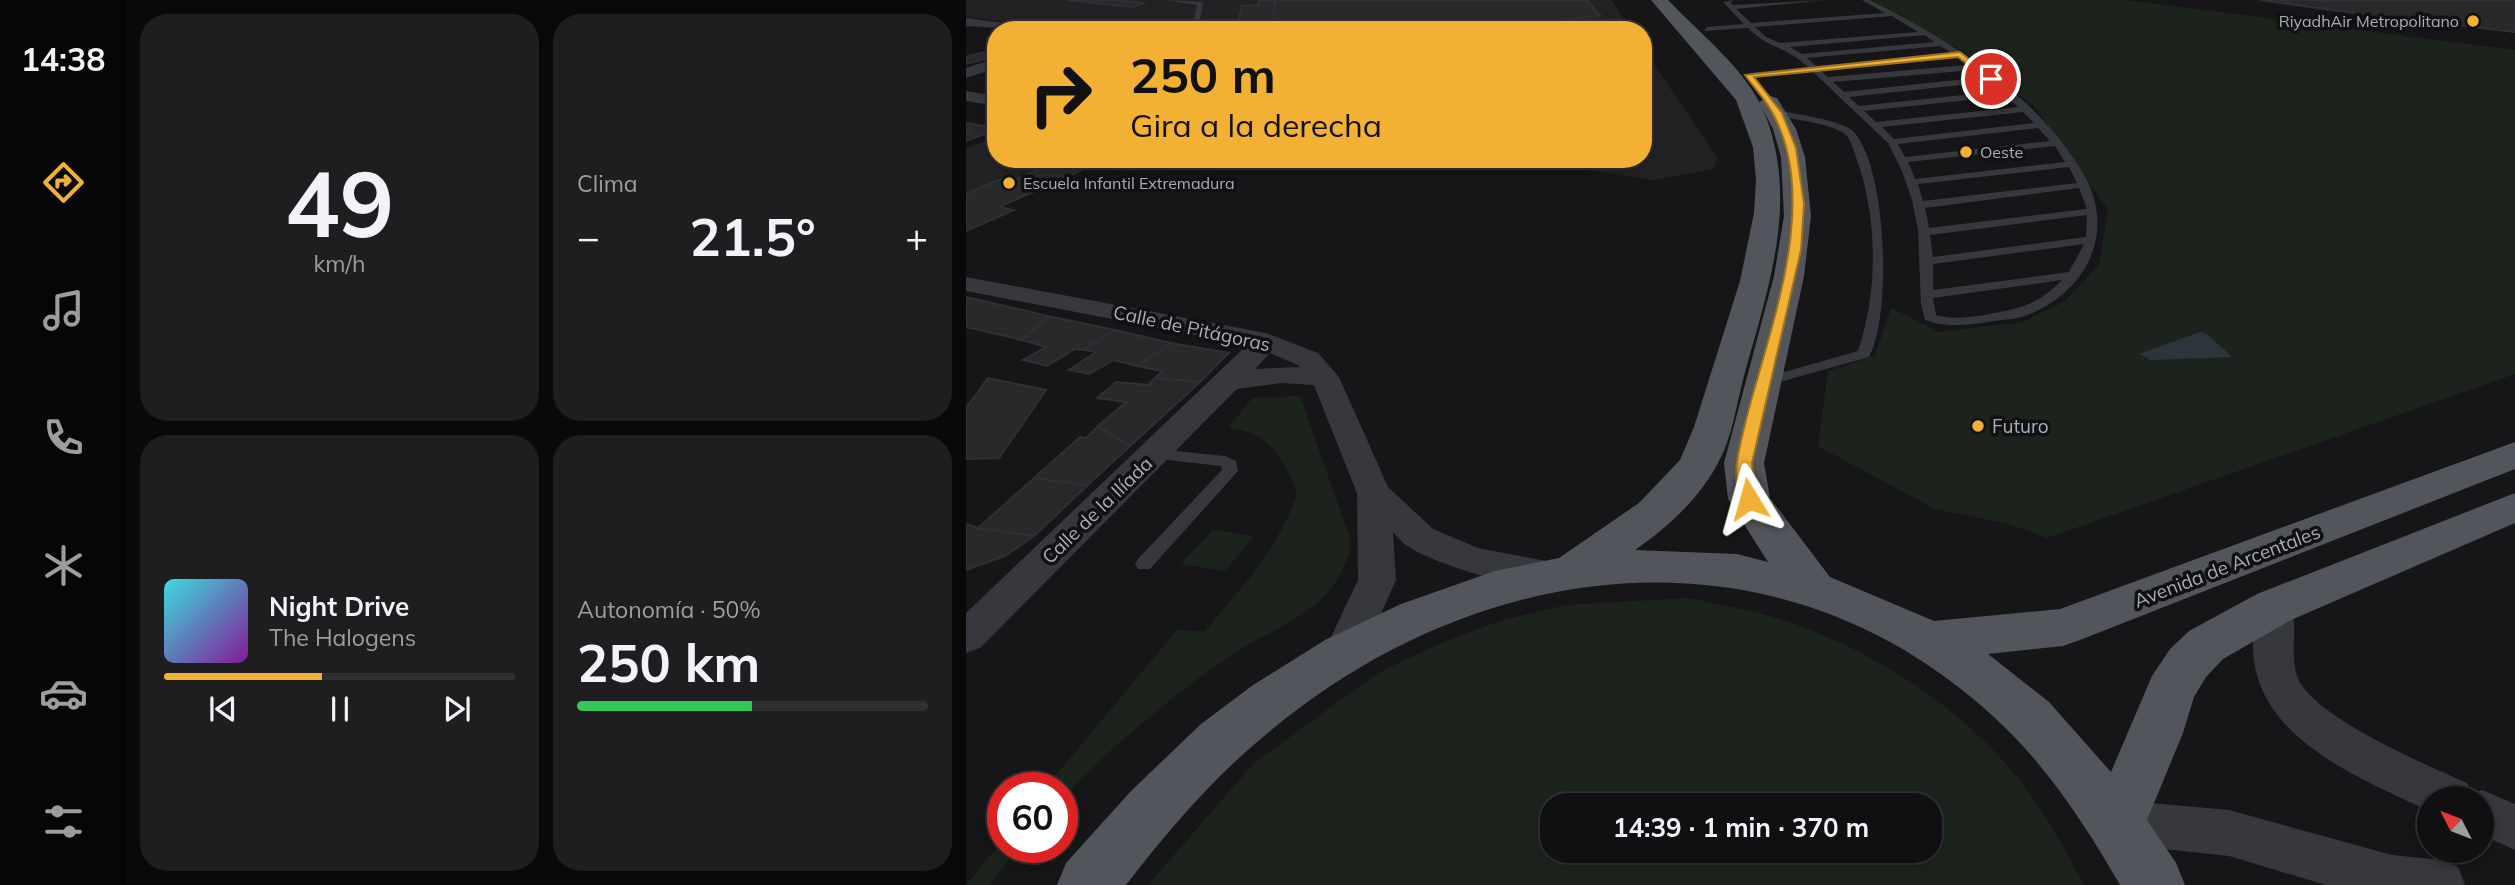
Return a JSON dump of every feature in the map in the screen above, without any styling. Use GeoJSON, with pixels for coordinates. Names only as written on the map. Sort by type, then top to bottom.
{"type":"FeatureCollection","features":[{"type":"Feature","properties":{"kind":"main road"},"geometry":{"type":"LineString","coordinates":[[1559,572],[1619,540],[1670,498],[1693,472],[1710,438],[1762,249],[1768,177],[1765,149],[1754,114],[1741,91],[1659,0]]}},
{"type":"Feature","properties":{"kind":"main road"},"geometry":{"type":"LineString","coordinates":[[1679,0],[1749,75],[1777,113],[1791,148],[1798,204],[1795,250],[1744,463],[1749,499],[1768,530],[1813,588]]}},
{"type":"Feature","properties":{"kind":"main road","name":"Avenida de Arcentales"},"geometry":{"type":"LineString","coordinates":[[1930,641],[2063,627],[2515,455]]}},
{"type":"Feature","properties":{"kind":"main road"},"geometry":{"type":"LineString","coordinates":[[2117,822],[2150,747],[2170,691],[2188,663],[2206,645],[2274,607],[2515,507]]}},
{"type":"Feature","properties":{"kind":"main road"},"geometry":{"type":"LineString","coordinates":[[1088,885],[1138,823],[1195,764],[1269,701],[1344,652],[1399,623],[1451,601],[1559,572],[1618,565],[1704,567],[1765,575],[1813,588],[1872,611],[1930,641],[1979,675],[2027,716],[2073,765],[2117,822],[2154,885]]}},
{"type":"Feature","properties":{"kind":"street"},"geometry":{"type":"LineString","coordinates":[[966,22],[987,25]]}},
{"type":"Feature","properties":{"kind":"street"},"geometry":{"type":"LineString","coordinates":[[966,73],[987,66]]}},
{"type":"Feature","properties":{"kind":"street"},"geometry":{"type":"LineString","coordinates":[[966,96],[987,100]]}},
{"type":"Feature","properties":{"kind":"street","name":"Calle de Pitágoras"},"geometry":{"type":"LineString","coordinates":[[966,284],[1266,341],[1308,359],[1325,377],[1374,494],[1377,580],[1344,652]]}},
{"type":"Feature","properties":{"kind":"street","name":"Calle de la Ilíada"},"geometry":{"type":"LineString","coordinates":[[966,636],[1155,454],[1266,341]]}},
{"type":"Feature","properties":{"kind":"street"},"geometry":{"type":"LineString","coordinates":[[1228,382],[1280,374],[1325,377]]}},
{"type":"Feature","properties":{"kind":"street","name":"Calle de Pitágoras"},"geometry":{"type":"LineString","coordinates":[[1374,494],[1420,538],[1472,560],[1559,572]]}},
{"type":"Feature","properties":{"kind":"street"},"geometry":{"type":"LineString","coordinates":[[2274,607],[2274,655],[2278,684],[2302,713],[2334,740],[2367,760],[2424,786]]}},
{"type":"Feature","properties":{"kind":"street"},"geometry":{"type":"LineString","coordinates":[[2494,817],[2515,827]]}},
{"type":"Feature","properties":{"kind":"street"},"geometry":{"type":"LineString","coordinates":[[2117,822],[2229,833],[2392,880],[2440,885]]}},
{"type":"Feature","properties":{"kind":"lane"},"geometry":{"type":"LineString","coordinates":[[1170,0],[1202,2],[1197,19]]}},
{"type":"Feature","properties":{"kind":"lane"},"geometry":{"type":"LineString","coordinates":[[1730,4],[1823,0]]}},
{"type":"Feature","properties":{"kind":"lane"},"geometry":{"type":"LineString","coordinates":[[1730,4],[1738,16],[1759,35],[1800,56],[1815,68],[1840,95],[1877,125],[1892,142],[1903,160],[1921,205],[1926,232],[1930,317],[1940,321],[1969,321],[2023,312],[2050,299],[2086,258],[2090,240],[2093,211],[2073,163],[2024,108],[1976,67],[1911,23],[1865,0]]}},
{"type":"Feature","properties":{"kind":"lane"},"geometry":{"type":"LineString","coordinates":[[1854,7],[1876,5]]}},
{"type":"Feature","properties":{"kind":"lane"},"geometry":{"type":"LineString","coordinates":[[1738,16],[1828,9]]}},
{"type":"Feature","properties":{"kind":"lane"},"geometry":{"type":"LineString","coordinates":[[1707,29],[1893,14]]}},
{"type":"Feature","properties":{"kind":"lane"},"geometry":{"type":"LineString","coordinates":[[1889,25],[1911,23]]}},
{"type":"Feature","properties":{"kind":"lane"},"geometry":{"type":"LineString","coordinates":[[1759,35],[1781,33]]}},
{"type":"Feature","properties":{"kind":"lane"},"geometry":{"type":"LineString","coordinates":[[1779,45],[1927,33]]}},
{"type":"Feature","properties":{"kind":"lane"},"geometry":{"type":"LineString","coordinates":[[1800,56],[1944,43]]}},
{"type":"Feature","properties":{"kind":"lane"},"geometry":{"type":"LineString","coordinates":[[1749,75],[1960,55]]}},
{"type":"Feature","properties":{"kind":"lane"},"geometry":{"type":"LineString","coordinates":[[1826,80],[1976,67]]}},
{"type":"Feature","properties":{"kind":"lane"},"geometry":{"type":"LineString","coordinates":[[1840,95],[1991,79]]}},
{"type":"Feature","properties":{"kind":"lane"},"geometry":{"type":"LineString","coordinates":[[1857,108],[2007,93]]}},
{"type":"Feature","properties":{"kind":"lane"},"geometry":{"type":"LineString","coordinates":[[1877,125],[2024,108]]}},
{"type":"Feature","properties":{"kind":"lane"},"geometry":{"type":"LineString","coordinates":[[1765,383],[1864,354],[1870,340],[1875,267],[1877,221],[1850,133],[1839,127],[1777,113]]}},
{"type":"Feature","properties":{"kind":"lane"},"geometry":{"type":"LineString","coordinates":[[1892,142],[2040,125]]}},
{"type":"Feature","properties":{"kind":"lane"},"geometry":{"type":"LineString","coordinates":[[1903,160],[2057,143]]}},
{"type":"Feature","properties":{"kind":"lane"},"geometry":{"type":"LineString","coordinates":[[1912,182],[2073,163]]}},
{"type":"Feature","properties":{"kind":"lane"},"geometry":{"type":"LineString","coordinates":[[1921,205],[2082,185]]}},
{"type":"Feature","properties":{"kind":"lane"},"geometry":{"type":"LineString","coordinates":[[1926,232],[2093,211]]}},
{"type":"Feature","properties":{"kind":"lane"},"geometry":{"type":"LineString","coordinates":[[1927,261],[2090,240]]}},
{"type":"Feature","properties":{"kind":"lane"},"geometry":{"type":"LineString","coordinates":[[1927,295],[2072,275]]}},
{"type":"Feature","properties":{"kind":"lane"},"geometry":{"type":"LineString","coordinates":[[1144,564],[1230,471],[1230,466],[1225,461],[1155,454]]}},
{"type":"Feature","properties":{"kind":"shaded area"},"geometry":{"type":"Polygon","coordinates":[[[966,0],[1611,0],[1625,21],[997,21],[966,17],[966,0]]]}},
{"type":"Feature","properties":{"kind":"shaded area"},"geometry":{"type":"Polygon","coordinates":[[[1872,0],[2126,0],[2515,50],[2515,374],[2047,538],[2012,525],[1935,509],[1818,446],[1828,371],[1875,356],[1891,308],[1939,332],[2023,322],[2064,302],[2099,265],[2108,210],[2034,106],[1962,51],[1872,0]]]}},
{"type":"Feature","properties":{"kind":"shaded area"},"geometry":{"type":"Polygon","coordinates":[[[1652,61],[1717,157],[1713,169],[1654,180],[1571,168],[1652,168],[1652,61]]]}},
{"type":"Feature","properties":{"kind":"shaded area","name":"Escuela Infantil Extremadura"},"geometry":{"type":"Polygon","coordinates":[[[987,140],[987,168],[1086,168],[1001,206],[1014,210],[966,231],[966,148],[987,140]]]}},
{"type":"Feature","properties":{"kind":"shaded area"},"geometry":{"type":"Polygon","coordinates":[[[2200,332],[2207,334],[2232,357],[2151,360],[2139,354],[2200,332]]]}},
{"type":"Feature","properties":{"kind":"shaded area"},"geometry":{"type":"Polygon","coordinates":[[[1300,396],[1351,541],[1340,574],[1331,589],[1310,609],[1233,654],[1187,687],[1122,740],[1078,783],[1078,772],[1059,772],[1177,630],[1205,631],[1258,566],[1290,513],[1297,493],[1273,448],[1254,434],[1228,428],[1252,398],[1300,396]]]}},
{"type":"Feature","properties":{"kind":"shaded area"},"geometry":{"type":"Polygon","coordinates":[[[1213,530],[1254,536],[1225,571],[1181,564],[1213,530]]]}},
{"type":"Feature","properties":{"kind":"shaded area"},"geometry":{"type":"Polygon","coordinates":[[[1688,598],[1747,610],[1792,623],[1836,641],[1921,689],[1996,753],[2036,803],[2084,885],[1148,885],[1254,763],[1378,673],[1441,643],[1503,620],[1566,605],[1688,598]]]}},
{"type":"Feature","properties":{"kind":"shaded area"},"geometry":{"type":"Polygon","coordinates":[[[987,859],[987,863],[1006,863],[989,885],[966,885],[987,859]]]}},
{"type":"Feature","properties":{"kind":"building"},"geometry":{"type":"Polygon","coordinates":[[[1067,0],[1114,0],[1145,3],[1133,7],[1067,0]]]}},
{"type":"Feature","properties":{"kind":"building"},"geometry":{"type":"Polygon","coordinates":[[[1259,0],[1275,0],[1273,21],[1238,21],[1242,6],[1258,5],[1259,0]]]}},
{"type":"Feature","properties":{"kind":"building"},"geometry":{"type":"Polygon","coordinates":[[[1275,0],[1586,0],[1601,16],[1550,21],[1273,21],[1275,0]]]}},
{"type":"Feature","properties":{"kind":"building","name":"RiyadhAir Metropolitano"},"geometry":{"type":"Polygon","coordinates":[[[2260,0],[2515,0],[2515,32],[2346,12],[2260,0]]]}},
{"type":"Feature","properties":{"kind":"building"},"geometry":{"type":"Polygon","coordinates":[[[987,52],[987,58],[966,64],[966,57],[987,52]]]}},
{"type":"Feature","properties":{"kind":"building"},"geometry":{"type":"Polygon","coordinates":[[[966,123],[987,126],[987,133],[966,141],[966,132],[970,131],[966,130],[966,123]]]}},
{"type":"Feature","properties":{"kind":"building"},"geometry":{"type":"Polygon","coordinates":[[[1043,168],[1086,168],[999,207],[1014,210],[966,231],[966,194],[998,180],[1010,182],[1043,168]]]}},
{"type":"Feature","properties":{"kind":"building"},"geometry":{"type":"Polygon","coordinates":[[[966,297],[1048,316],[1022,340],[966,327],[966,297]]]}},
{"type":"Feature","properties":{"kind":"building"},"geometry":{"type":"Polygon","coordinates":[[[1048,316],[1115,330],[1083,350],[1075,349],[1047,366],[1023,360],[1046,347],[1022,340],[1048,316]]]}},
{"type":"Feature","properties":{"kind":"building"},"geometry":{"type":"Polygon","coordinates":[[[1115,330],[1171,343],[1137,366],[1114,360],[1089,374],[1069,370],[1096,352],[1083,350],[1115,330]]]}},
{"type":"Feature","properties":{"kind":"building"},"geometry":{"type":"Polygon","coordinates":[[[1171,343],[1229,353],[1200,382],[1155,378],[1162,371],[1137,366],[1171,343]]]}},
{"type":"Feature","properties":{"kind":"building"},"geometry":{"type":"Polygon","coordinates":[[[988,378],[1046,390],[999,458],[966,459],[966,408],[988,378]]]}},
{"type":"Feature","properties":{"kind":"building"},"geometry":{"type":"Polygon","coordinates":[[[1155,378],[1200,382],[1130,446],[1098,426],[1126,402],[1097,398],[1116,382],[1148,385],[1155,378]]]}},
{"type":"Feature","properties":{"kind":"building"},"geometry":{"type":"Polygon","coordinates":[[[1098,426],[1130,446],[1088,485],[1034,478],[1080,437],[1086,438],[1098,426]]]}},
{"type":"Feature","properties":{"kind":"building"},"geometry":{"type":"Polygon","coordinates":[[[1034,478],[1088,485],[1034,536],[978,528],[1034,478]]]}},
{"type":"Feature","properties":{"kind":"building"},"geometry":{"type":"Polygon","coordinates":[[[966,524],[1034,536],[1005,556],[966,570],[966,524]]]}},
{"type":"Feature","properties":{"kind":"place","name":"RiyadhAir Metropolitano"},"geometry":{"type":"Point","coordinates":[2473,21]}},
{"type":"Feature","properties":{"kind":"place","name":"Oeste"},"geometry":{"type":"Point","coordinates":[1966,152]}},
{"type":"Feature","properties":{"kind":"place","name":"Escuela Infantil Extremadura"},"geometry":{"type":"Point","coordinates":[1009,183]}},
{"type":"Feature","properties":{"kind":"place","name":"Futuro"},"geometry":{"type":"Point","coordinates":[1978,426]}},
{"type":"Feature","properties":{"kind":"route"},"geometry":{"type":"LineString","coordinates":[[1749,499],[1744,463],[1786,294],[1795,250],[1798,204],[1797,178],[1791,148],[1777,113],[1749,75],[1960,55],[1991,79]]}}]}
